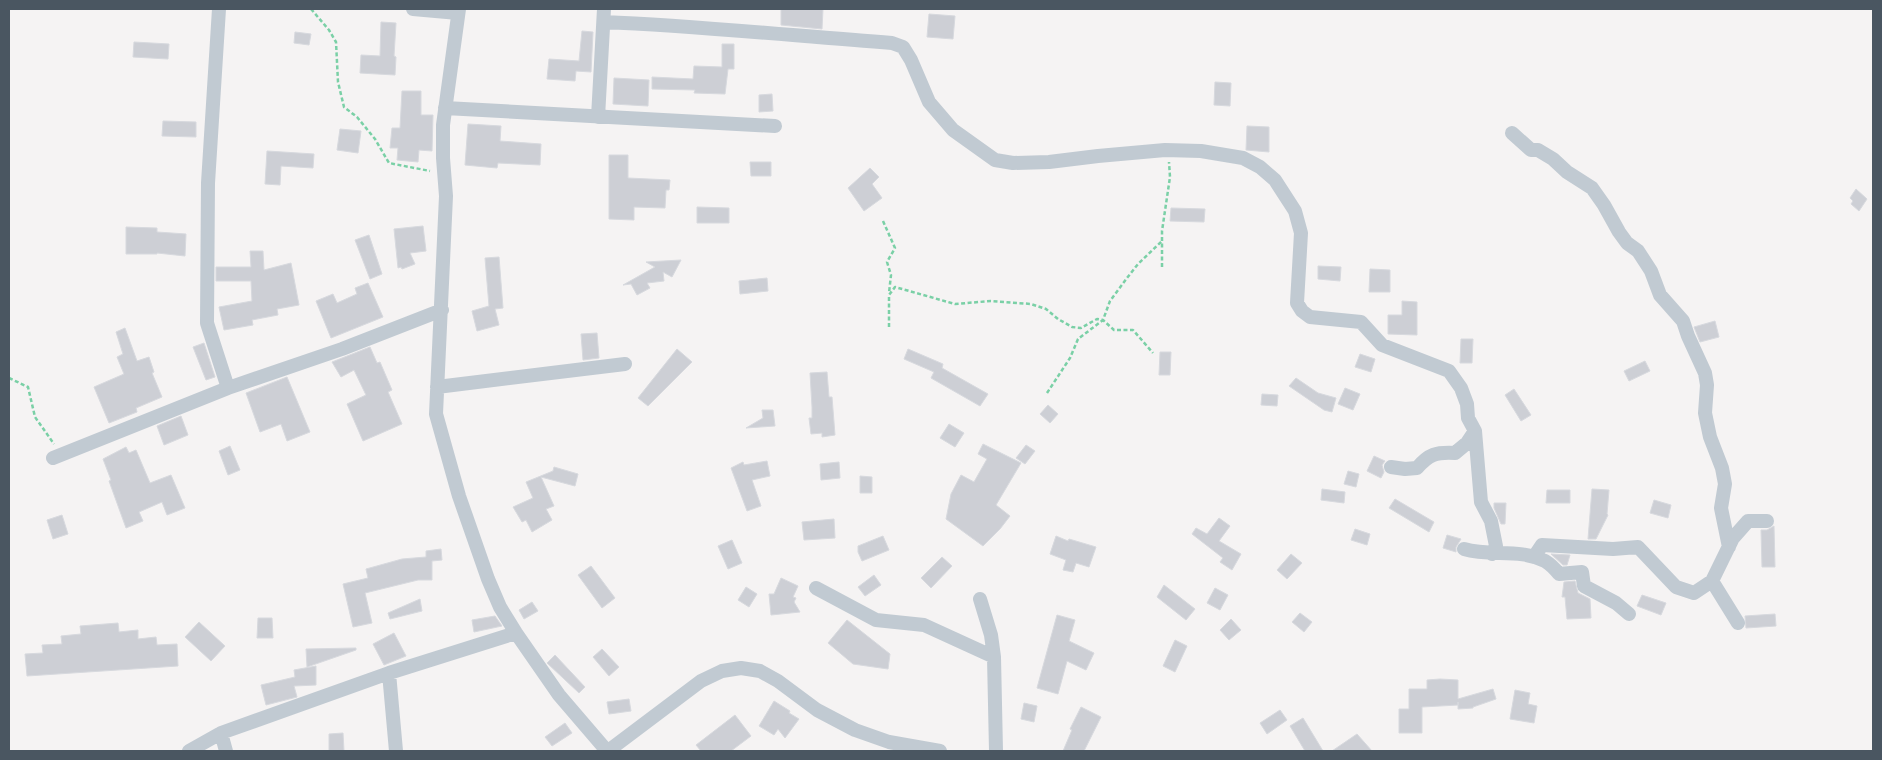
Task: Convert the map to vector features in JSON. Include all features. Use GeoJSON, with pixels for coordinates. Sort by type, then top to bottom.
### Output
{"type":"FeatureCollection","features":[{"type":"Feature","properties":{"kind":"street"},"geometry":{"type":"LineString","coordinates":[[219,9],[208,182],[208,323],[228,388]]}},
{"type":"Feature","properties":{"kind":"street"},"geometry":{"type":"LineString","coordinates":[[413,9],[458,11],[443,125],[446,196],[436,414],[459,496],[488,579],[500,607],[559,695],[607,751],[701,681],[722,672],[741,668],[760,672],[778,681],[817,710],[855,730],[889,742],[940,751]]}},
{"type":"Feature","properties":{"kind":"street"},"geometry":{"type":"LineString","coordinates":[[598,116],[604,15],[673,25],[774,35],[892,43],[903,47],[911,60],[929,102],[953,130],[995,160],[1013,163],[1049,162],[1169,150],[1202,151],[1243,158],[1260,167],[1275,180],[1295,211],[1301,233],[1297,303],[1302,311],[1310,317],[1360,322],[1382,345],[1449,372],[1461,388],[1467,404],[1468,418],[1475,431],[1482,502],[1491,520],[1496,546],[1492,554]]}},
{"type":"Feature","properties":{"kind":"street"},"geometry":{"type":"LineString","coordinates":[[446,108],[775,126]]}},
{"type":"Feature","properties":{"kind":"street"},"geometry":{"type":"LineString","coordinates":[[1512,133],[1531,150],[1538,150],[1553,159],[1567,172],[1592,188],[1619,232],[1627,243],[1638,251],[1651,271],[1660,295],[1683,321],[1705,373],[1707,385],[1705,413],[1710,437],[1718,453],[1724,476],[1725,484],[1721,508],[1729,547]]}},
{"type":"Feature","properties":{"kind":"street"},"geometry":{"type":"LineString","coordinates":[[57,456],[228,388],[342,350],[442,310]]}},
{"type":"Feature","properties":{"kind":"street"},"geometry":{"type":"LineString","coordinates":[[437,388],[625,364]]}},
{"type":"Feature","properties":{"kind":"street"},"geometry":{"type":"LineString","coordinates":[[1392,466],[1405,469],[1417,468],[1427,456],[1442,452],[1455,454],[1467,443],[1475,431]]}},
{"type":"Feature","properties":{"kind":"street"},"geometry":{"type":"LineString","coordinates":[[1534,557],[1542,545],[1613,548],[1638,547],[1676,587],[1694,593],[1712,581],[1733,538],[1748,521],[1767,521]]}},
{"type":"Feature","properties":{"kind":"street"},"geometry":{"type":"LineString","coordinates":[[1464,549],[1492,554],[1528,554],[1546,562],[1559,574],[1582,572],[1584,586],[1616,603],[1629,614]]}},
{"type":"Feature","properties":{"kind":"street"},"geometry":{"type":"LineString","coordinates":[[1712,581],[1738,623]]}},
{"type":"Feature","properties":{"kind":"street"},"geometry":{"type":"LineString","coordinates":[[816,588],[876,620],[924,626],[994,657]]}},
{"type":"Feature","properties":{"kind":"street"},"geometry":{"type":"LineString","coordinates":[[980,599],[991,635],[994,657],[996,751]]}},
{"type":"Feature","properties":{"kind":"street"},"geometry":{"type":"LineString","coordinates":[[189,751],[222,733],[389,673],[516,633]]}},
{"type":"Feature","properties":{"kind":"street"},"geometry":{"type":"LineString","coordinates":[[389,673],[396,751]]}},
{"type":"Feature","properties":{"kind":"street"},"geometry":{"type":"LineString","coordinates":[[222,733],[226,751]]}},
{"type":"Feature","properties":{"kind":"path"},"geometry":{"type":"LineString","coordinates":[[311,9],[329,30],[336,42],[338,82],[344,107],[357,117],[389,163],[424,171],[444,172]]}},
{"type":"Feature","properties":{"kind":"path"},"geometry":{"type":"LineString","coordinates":[[1162,267],[1162,241],[1170,177],[1169,150]]}},
{"type":"Feature","properties":{"kind":"path"},"geometry":{"type":"LineString","coordinates":[[883,222],[895,248],[887,262],[891,275],[889,327]]}},
{"type":"Feature","properties":{"kind":"path"},"geometry":{"type":"LineString","coordinates":[[1047,393],[1070,358],[1078,339],[1103,320],[1110,301],[1138,264],[1162,241]]}},
{"type":"Feature","properties":{"kind":"path"},"geometry":{"type":"LineString","coordinates":[[889,295],[895,287],[954,304],[991,301],[1031,304],[1046,309],[1058,320],[1072,327],[1081,328],[1097,318],[1103,320],[1114,330],[1133,330],[1153,353]]}},
{"type":"Feature","properties":{"kind":"path"},"geometry":{"type":"LineString","coordinates":[[9,378],[28,387],[35,418],[50,436],[57,456]]}},
{"type":"Feature","properties":{"kind":"building"},"geometry":{"type":"Polygon","coordinates":[[[781,9],[823,9],[822,29],[781,25],[781,9]]]}},
{"type":"Feature","properties":{"kind":"building"},"geometry":{"type":"Polygon","coordinates":[[[929,14],[955,16],[953,39],[927,37],[929,14]]]}},
{"type":"Feature","properties":{"kind":"building"},"geometry":{"type":"Polygon","coordinates":[[[381,22],[396,23],[395,75],[360,73],[361,55],[380,56],[381,22]]]}},
{"type":"Feature","properties":{"kind":"building"},"geometry":{"type":"Polygon","coordinates":[[[582,31],[593,32],[591,72],[576,71],[575,81],[547,79],[549,59],[579,61],[582,31]]]}},
{"type":"Feature","properties":{"kind":"building"},"geometry":{"type":"Polygon","coordinates":[[[295,32],[311,34],[309,45],[294,43],[295,32]]]}},
{"type":"Feature","properties":{"kind":"building"},"geometry":{"type":"Polygon","coordinates":[[[134,42],[169,44],[168,59],[133,57],[134,42]]]}},
{"type":"Feature","properties":{"kind":"building"},"geometry":{"type":"Polygon","coordinates":[[[722,44],[734,44],[734,69],[728,69],[725,94],[694,93],[695,90],[652,89],[652,77],[693,79],[694,66],[722,67],[722,44]]]}},
{"type":"Feature","properties":{"kind":"building"},"geometry":{"type":"Polygon","coordinates":[[[614,78],[649,80],[648,106],[613,104],[614,78]]]}},
{"type":"Feature","properties":{"kind":"building"},"geometry":{"type":"Polygon","coordinates":[[[1215,82],[1231,83],[1230,106],[1214,105],[1215,82]]]}},
{"type":"Feature","properties":{"kind":"building"},"geometry":{"type":"Polygon","coordinates":[[[402,91],[421,91],[421,115],[433,115],[432,151],[419,150],[418,162],[397,160],[398,148],[390,148],[392,128],[400,128],[402,91]]]}},
{"type":"Feature","properties":{"kind":"building"},"geometry":{"type":"Polygon","coordinates":[[[772,94],[773,111],[759,112],[759,95],[772,94]]]}},
{"type":"Feature","properties":{"kind":"building"},"geometry":{"type":"Polygon","coordinates":[[[163,121],[196,122],[196,137],[162,136],[163,121]]]}},
{"type":"Feature","properties":{"kind":"building"},"geometry":{"type":"Polygon","coordinates":[[[468,124],[501,126],[500,141],[541,144],[540,165],[498,163],[497,168],[465,165],[468,124]]]}},
{"type":"Feature","properties":{"kind":"building"},"geometry":{"type":"Polygon","coordinates":[[[1247,126],[1269,127],[1269,152],[1246,150],[1247,126]]]}},
{"type":"Feature","properties":{"kind":"building"},"geometry":{"type":"Polygon","coordinates":[[[340,129],[361,131],[358,153],[337,150],[340,129]]]}},
{"type":"Feature","properties":{"kind":"building"},"geometry":{"type":"Polygon","coordinates":[[[267,151],[314,154],[313,168],[281,166],[280,185],[265,184],[267,151]]]}},
{"type":"Feature","properties":{"kind":"building"},"geometry":{"type":"Polygon","coordinates":[[[609,155],[628,155],[628,178],[670,180],[669,190],[666,190],[665,208],[634,207],[634,220],[609,219],[609,155]]]}},
{"type":"Feature","properties":{"kind":"building"},"geometry":{"type":"Polygon","coordinates":[[[750,162],[771,162],[771,176],[751,176],[750,162]]]}},
{"type":"Feature","properties":{"kind":"building"},"geometry":{"type":"Polygon","coordinates":[[[870,168],[879,177],[872,184],[882,198],[864,211],[848,188],[870,168]]]}},
{"type":"Feature","properties":{"kind":"building"},"geometry":{"type":"Polygon","coordinates":[[[1856,189],[1867,199],[1859,211],[1851,204],[1853,201],[1850,198],[1856,189]]]}},
{"type":"Feature","properties":{"kind":"building"},"geometry":{"type":"Polygon","coordinates":[[[697,207],[729,208],[729,223],[697,223],[697,207]]]}},
{"type":"Feature","properties":{"kind":"building"},"geometry":{"type":"Polygon","coordinates":[[[1171,208],[1205,209],[1204,222],[1170,221],[1171,208]]]}},
{"type":"Feature","properties":{"kind":"building"},"geometry":{"type":"Polygon","coordinates":[[[423,226],[426,251],[410,253],[415,264],[402,269],[401,267],[398,268],[394,229],[423,226]]]}},
{"type":"Feature","properties":{"kind":"building"},"geometry":{"type":"Polygon","coordinates":[[[126,227],[157,228],[157,232],[186,234],[185,256],[157,253],[126,254],[126,227]]]}},
{"type":"Feature","properties":{"kind":"building"},"geometry":{"type":"Polygon","coordinates":[[[369,235],[382,274],[370,279],[355,240],[369,235]]]}},
{"type":"Feature","properties":{"kind":"building"},"geometry":{"type":"Polygon","coordinates":[[[250,251],[263,251],[264,270],[291,263],[299,305],[277,309],[278,315],[252,320],[253,325],[224,330],[219,307],[252,301],[251,281],[216,281],[216,267],[251,267],[250,251]]]}},
{"type":"Feature","properties":{"kind":"building"},"geometry":{"type":"Polygon","coordinates":[[[499,257],[503,308],[495,309],[499,325],[477,331],[472,311],[489,306],[485,258],[499,257]]]}},
{"type":"Feature","properties":{"kind":"building"},"geometry":{"type":"Polygon","coordinates":[[[681,260],[672,277],[663,272],[664,281],[647,283],[650,288],[637,295],[631,284],[623,285],[655,267],[646,262],[681,260]]]}},
{"type":"Feature","properties":{"kind":"building"},"geometry":{"type":"Polygon","coordinates":[[[1318,266],[1341,267],[1340,281],[1318,279],[1318,266]]]}},
{"type":"Feature","properties":{"kind":"building"},"geometry":{"type":"Polygon","coordinates":[[[1370,269],[1390,270],[1390,292],[1369,292],[1370,269]]]}},
{"type":"Feature","properties":{"kind":"building"},"geometry":{"type":"Polygon","coordinates":[[[767,278],[768,291],[740,294],[739,281],[767,278]]]}},
{"type":"Feature","properties":{"kind":"building"},"geometry":{"type":"Polygon","coordinates":[[[368,283],[383,317],[331,338],[316,301],[333,294],[337,303],[357,294],[355,288],[368,283]]]}},
{"type":"Feature","properties":{"kind":"building"},"geometry":{"type":"Polygon","coordinates":[[[1402,301],[1417,302],[1417,335],[1388,334],[1388,315],[1402,315],[1402,301]]]}},
{"type":"Feature","properties":{"kind":"building"},"geometry":{"type":"Polygon","coordinates":[[[1715,321],[1719,337],[1700,342],[1694,327],[1715,321]]]}},
{"type":"Feature","properties":{"kind":"building"},"geometry":{"type":"Polygon","coordinates":[[[125,328],[137,361],[149,357],[154,372],[152,373],[162,397],[136,408],[137,412],[109,423],[94,387],[124,374],[117,357],[123,354],[116,332],[125,328]]]}},
{"type":"Feature","properties":{"kind":"building"},"geometry":{"type":"Polygon","coordinates":[[[597,333],[599,358],[583,360],[581,334],[597,333]]]}},
{"type":"Feature","properties":{"kind":"building"},"geometry":{"type":"Polygon","coordinates":[[[1461,339],[1473,339],[1472,363],[1460,363],[1461,339]]]}},
{"type":"Feature","properties":{"kind":"building"},"geometry":{"type":"Polygon","coordinates":[[[204,343],[215,377],[206,380],[193,347],[204,343]]]}},
{"type":"Feature","properties":{"kind":"building"},"geometry":{"type":"Polygon","coordinates":[[[370,347],[377,363],[380,362],[392,390],[388,392],[402,424],[363,441],[347,404],[366,395],[354,370],[341,377],[332,362],[370,347]]]}},
{"type":"Feature","properties":{"kind":"building"},"geometry":{"type":"Polygon","coordinates":[[[677,349],[692,362],[648,406],[638,398],[677,349]]]}},
{"type":"Feature","properties":{"kind":"building"},"geometry":{"type":"Polygon","coordinates":[[[908,349],[943,364],[942,368],[988,394],[980,406],[931,378],[934,372],[904,359],[908,349]]]}},
{"type":"Feature","properties":{"kind":"building"},"geometry":{"type":"Polygon","coordinates":[[[1160,352],[1171,352],[1170,375],[1159,375],[1160,352]]]}},
{"type":"Feature","properties":{"kind":"building"},"geometry":{"type":"Polygon","coordinates":[[[1360,354],[1375,359],[1371,372],[1355,367],[1360,354]]]}},
{"type":"Feature","properties":{"kind":"building"},"geometry":{"type":"Polygon","coordinates":[[[1645,361],[1650,371],[1629,381],[1624,371],[1645,361]]]}},
{"type":"Feature","properties":{"kind":"building"},"geometry":{"type":"Polygon","coordinates":[[[827,372],[829,397],[832,397],[835,435],[822,437],[822,433],[811,434],[809,418],[812,418],[810,373],[827,372]]]}},
{"type":"Feature","properties":{"kind":"building"},"geometry":{"type":"Polygon","coordinates":[[[287,377],[310,432],[287,441],[281,424],[260,432],[246,393],[287,377]]]}},
{"type":"Feature","properties":{"kind":"building"},"geometry":{"type":"Polygon","coordinates":[[[1296,378],[1318,393],[1336,398],[1332,412],[1324,410],[1289,386],[1296,378]]]}},
{"type":"Feature","properties":{"kind":"building"},"geometry":{"type":"Polygon","coordinates":[[[1345,388],[1360,394],[1353,410],[1338,404],[1345,388]]]}},
{"type":"Feature","properties":{"kind":"building"},"geometry":{"type":"Polygon","coordinates":[[[1514,389],[1531,415],[1521,421],[1505,395],[1514,389]]]}},
{"type":"Feature","properties":{"kind":"building"},"geometry":{"type":"Polygon","coordinates":[[[1262,394],[1278,395],[1277,406],[1261,405],[1262,394]]]}},
{"type":"Feature","properties":{"kind":"building"},"geometry":{"type":"Polygon","coordinates":[[[1048,405],[1058,414],[1050,423],[1040,414],[1048,405]]]}},
{"type":"Feature","properties":{"kind":"building"},"geometry":{"type":"Polygon","coordinates":[[[762,410],[773,410],[775,426],[746,428],[763,418],[762,410]]]}},
{"type":"Feature","properties":{"kind":"building"},"geometry":{"type":"Polygon","coordinates":[[[181,416],[188,435],[164,445],[157,426],[181,416]]]}},
{"type":"Feature","properties":{"kind":"building"},"geometry":{"type":"Polygon","coordinates":[[[949,424],[964,433],[955,447],[940,438],[949,424]]]}},
{"type":"Feature","properties":{"kind":"building"},"geometry":{"type":"Polygon","coordinates":[[[983,444],[1021,463],[996,505],[1010,516],[983,546],[946,519],[951,494],[961,475],[974,482],[987,459],[978,454],[983,444]]]}},
{"type":"Feature","properties":{"kind":"building"},"geometry":{"type":"Polygon","coordinates":[[[1026,445],[1035,451],[1025,464],[1016,458],[1026,445]]]}},
{"type":"Feature","properties":{"kind":"building"},"geometry":{"type":"Polygon","coordinates":[[[230,446],[240,470],[228,475],[219,451],[230,446]]]}},
{"type":"Feature","properties":{"kind":"building"},"geometry":{"type":"Polygon","coordinates":[[[126,447],[129,453],[136,450],[150,483],[171,475],[185,508],[167,515],[162,502],[139,512],[143,521],[126,528],[103,459],[126,447]]]}},
{"type":"Feature","properties":{"kind":"building"},"geometry":{"type":"Polygon","coordinates":[[[1374,456],[1385,461],[1382,465],[1384,472],[1381,478],[1367,471],[1374,456]]]}},
{"type":"Feature","properties":{"kind":"building"},"geometry":{"type":"Polygon","coordinates":[[[767,461],[770,476],[752,480],[761,506],[747,511],[731,468],[743,462],[744,465],[767,461]]]}},
{"type":"Feature","properties":{"kind":"building"},"geometry":{"type":"Polygon","coordinates":[[[839,462],[840,478],[821,480],[820,464],[839,462]]]}},
{"type":"Feature","properties":{"kind":"building"},"geometry":{"type":"Polygon","coordinates":[[[554,467],[578,474],[575,486],[541,477],[554,506],[546,509],[552,520],[532,532],[526,520],[522,522],[513,507],[533,498],[526,482],[553,471],[554,467]]]}},
{"type":"Feature","properties":{"kind":"building"},"geometry":{"type":"Polygon","coordinates":[[[1348,471],[1359,474],[1356,487],[1344,484],[1348,471]]]}},
{"type":"Feature","properties":{"kind":"building"},"geometry":{"type":"Polygon","coordinates":[[[860,476],[872,477],[872,493],[860,493],[860,476]]]}},
{"type":"Feature","properties":{"kind":"building"},"geometry":{"type":"Polygon","coordinates":[[[1322,489],[1345,492],[1344,503],[1321,500],[1322,489]]]}},
{"type":"Feature","properties":{"kind":"building"},"geometry":{"type":"Polygon","coordinates":[[[1592,489],[1609,490],[1608,515],[1596,539],[1588,539],[1592,489]]]}},
{"type":"Feature","properties":{"kind":"building"},"geometry":{"type":"Polygon","coordinates":[[[1547,490],[1570,490],[1570,503],[1546,503],[1547,490]]]}},
{"type":"Feature","properties":{"kind":"building"},"geometry":{"type":"Polygon","coordinates":[[[1395,499],[1434,522],[1429,532],[1389,508],[1395,499]]]}},
{"type":"Feature","properties":{"kind":"building"},"geometry":{"type":"Polygon","coordinates":[[[1654,500],[1671,505],[1668,518],[1650,513],[1654,500]]]}},
{"type":"Feature","properties":{"kind":"building"},"geometry":{"type":"Polygon","coordinates":[[[1494,503],[1506,503],[1505,524],[1501,524],[1494,508],[1494,503]]]}},
{"type":"Feature","properties":{"kind":"building"},"geometry":{"type":"Polygon","coordinates":[[[62,515],[68,534],[53,539],[47,520],[62,515]]]}},
{"type":"Feature","properties":{"kind":"building"},"geometry":{"type":"Polygon","coordinates":[[[1219,518],[1230,526],[1219,541],[1241,554],[1232,570],[1220,562],[1223,558],[1192,534],[1196,528],[1207,534],[1219,518]]]}},
{"type":"Feature","properties":{"kind":"building"},"geometry":{"type":"Polygon","coordinates":[[[834,519],[835,538],[804,540],[802,522],[834,519]]]}},
{"type":"Feature","properties":{"kind":"building"},"geometry":{"type":"Polygon","coordinates":[[[1774,526],[1775,567],[1762,567],[1761,530],[1767,530],[1774,526]]]}},
{"type":"Feature","properties":{"kind":"building"},"geometry":{"type":"Polygon","coordinates":[[[1355,529],[1370,534],[1367,545],[1351,540],[1355,529]]]}},
{"type":"Feature","properties":{"kind":"building"},"geometry":{"type":"Polygon","coordinates":[[[1447,535],[1461,539],[1456,547],[1456,552],[1443,548],[1447,535]]]}},
{"type":"Feature","properties":{"kind":"building"},"geometry":{"type":"Polygon","coordinates":[[[883,536],[889,550],[862,561],[858,552],[858,546],[883,536]]]}},
{"type":"Feature","properties":{"kind":"building"},"geometry":{"type":"Polygon","coordinates":[[[1056,536],[1068,541],[1069,539],[1096,547],[1089,567],[1076,563],[1073,572],[1063,570],[1066,560],[1050,554],[1056,536]]]}},
{"type":"Feature","properties":{"kind":"building"},"geometry":{"type":"Polygon","coordinates":[[[732,540],[742,563],[728,569],[718,546],[732,540]]]}},
{"type":"Feature","properties":{"kind":"building"},"geometry":{"type":"Polygon","coordinates":[[[441,549],[442,560],[432,561],[432,580],[418,580],[365,593],[372,623],[353,627],[343,584],[368,578],[366,569],[402,559],[426,557],[426,551],[441,549]]]}},
{"type":"Feature","properties":{"kind":"building"},"geometry":{"type":"Polygon","coordinates":[[[1291,554],[1302,563],[1287,579],[1277,570],[1291,554]]]}},
{"type":"Feature","properties":{"kind":"building"},"geometry":{"type":"Polygon","coordinates":[[[1551,554],[1570,555],[1567,565],[1563,565],[1551,554]]]}},
{"type":"Feature","properties":{"kind":"building"},"geometry":{"type":"Polygon","coordinates":[[[942,557],[952,566],[931,588],[921,578],[942,557]]]}},
{"type":"Feature","properties":{"kind":"building"},"geometry":{"type":"Polygon","coordinates":[[[591,566],[615,598],[602,608],[578,575],[591,566]]]}},
{"type":"Feature","properties":{"kind":"building"},"geometry":{"type":"Polygon","coordinates":[[[874,575],[881,585],[865,596],[858,587],[874,575]]]}},
{"type":"Feature","properties":{"kind":"building"},"geometry":{"type":"Polygon","coordinates":[[[781,578],[798,586],[793,597],[796,598],[794,602],[800,612],[771,615],[769,594],[774,594],[781,578]]]}},
{"type":"Feature","properties":{"kind":"building"},"geometry":{"type":"Polygon","coordinates":[[[1575,581],[1578,593],[1590,599],[1591,618],[1567,619],[1565,597],[1562,597],[1564,582],[1575,581]]]}},
{"type":"Feature","properties":{"kind":"building"},"geometry":{"type":"Polygon","coordinates":[[[1164,585],[1195,609],[1186,620],[1157,597],[1164,585]]]}},
{"type":"Feature","properties":{"kind":"building"},"geometry":{"type":"Polygon","coordinates":[[[746,587],[757,594],[749,607],[738,600],[746,587]]]}},
{"type":"Feature","properties":{"kind":"building"},"geometry":{"type":"Polygon","coordinates":[[[1215,588],[1228,595],[1220,610],[1207,603],[1215,588]]]}},
{"type":"Feature","properties":{"kind":"building"},"geometry":{"type":"Polygon","coordinates":[[[1642,595],[1666,603],[1661,615],[1637,606],[1642,595]]]}},
{"type":"Feature","properties":{"kind":"building"},"geometry":{"type":"Polygon","coordinates":[[[420,599],[422,611],[390,619],[388,613],[420,599]]]}},
{"type":"Feature","properties":{"kind":"building"},"geometry":{"type":"Polygon","coordinates":[[[532,602],[538,611],[524,619],[519,610],[532,602]]]}},
{"type":"Feature","properties":{"kind":"building"},"geometry":{"type":"Polygon","coordinates":[[[1300,613],[1312,622],[1304,632],[1292,622],[1300,613]]]}},
{"type":"Feature","properties":{"kind":"building"},"geometry":{"type":"Polygon","coordinates":[[[1775,614],[1776,626],[1746,628],[1745,616],[1775,614]]]}},
{"type":"Feature","properties":{"kind":"building"},"geometry":{"type":"Polygon","coordinates":[[[1057,615],[1075,620],[1069,641],[1094,653],[1086,670],[1067,661],[1058,694],[1037,688],[1057,615]]]}},
{"type":"Feature","properties":{"kind":"building"},"geometry":{"type":"Polygon","coordinates":[[[495,616],[502,626],[474,632],[472,620],[495,616]]]}},
{"type":"Feature","properties":{"kind":"building"},"geometry":{"type":"Polygon","coordinates":[[[258,618],[272,618],[273,638],[257,638],[258,618]]]}},
{"type":"Feature","properties":{"kind":"building"},"geometry":{"type":"Polygon","coordinates":[[[1231,619],[1241,630],[1229,640],[1220,630],[1231,619]]]}},
{"type":"Feature","properties":{"kind":"building"},"geometry":{"type":"Polygon","coordinates":[[[847,620],[890,654],[888,669],[853,664],[828,643],[847,620]]]}},
{"type":"Feature","properties":{"kind":"building"},"geometry":{"type":"Polygon","coordinates":[[[199,622],[225,646],[211,661],[185,637],[199,622]]]}},
{"type":"Feature","properties":{"kind":"building"},"geometry":{"type":"Polygon","coordinates":[[[118,623],[119,632],[138,630],[138,639],[156,637],[157,645],[177,644],[178,666],[27,676],[25,654],[43,653],[42,645],[62,644],[61,636],[81,634],[80,626],[118,623]]]}},
{"type":"Feature","properties":{"kind":"building"},"geometry":{"type":"Polygon","coordinates":[[[394,633],[406,656],[384,665],[373,644],[394,633]]]}},
{"type":"Feature","properties":{"kind":"building"},"geometry":{"type":"Polygon","coordinates":[[[1175,640],[1187,646],[1175,672],[1163,666],[1175,640]]]}},
{"type":"Feature","properties":{"kind":"building"},"geometry":{"type":"Polygon","coordinates":[[[356,648],[356,650],[307,667],[306,649],[356,648]]]}},
{"type":"Feature","properties":{"kind":"building"},"geometry":{"type":"Polygon","coordinates":[[[602,649],[619,667],[609,676],[593,657],[602,649]]]}},
{"type":"Feature","properties":{"kind":"building"},"geometry":{"type":"Polygon","coordinates":[[[555,655],[585,687],[579,693],[547,663],[555,655]]]}},
{"type":"Feature","properties":{"kind":"building"},"geometry":{"type":"Polygon","coordinates":[[[316,666],[316,685],[294,686],[297,697],[266,705],[261,685],[295,677],[294,670],[316,666]]]}},
{"type":"Feature","properties":{"kind":"building"},"geometry":{"type":"Polygon","coordinates":[[[1427,680],[1458,680],[1458,699],[1493,689],[1496,699],[1473,708],[1458,709],[1458,705],[1422,707],[1422,733],[1399,733],[1399,709],[1409,709],[1409,689],[1427,689],[1427,680]]]}},
{"type":"Feature","properties":{"kind":"building"},"geometry":{"type":"Polygon","coordinates":[[[1515,690],[1530,693],[1528,704],[1537,706],[1534,723],[1510,719],[1515,690]]]}},
{"type":"Feature","properties":{"kind":"building"},"geometry":{"type":"Polygon","coordinates":[[[629,699],[631,711],[609,714],[607,702],[629,699]]]}},
{"type":"Feature","properties":{"kind":"building"},"geometry":{"type":"Polygon","coordinates":[[[774,701],[799,719],[785,738],[778,729],[774,735],[759,726],[774,701]]]}},
{"type":"Feature","properties":{"kind":"building"},"geometry":{"type":"Polygon","coordinates":[[[1024,703],[1037,706],[1034,722],[1021,719],[1024,703]]]}},
{"type":"Feature","properties":{"kind":"building"},"geometry":{"type":"Polygon","coordinates":[[[1081,707],[1101,717],[1084,751],[1063,751],[1072,730],[1070,729],[1081,707]]]}},
{"type":"Feature","properties":{"kind":"building"},"geometry":{"type":"Polygon","coordinates":[[[1280,710],[1287,720],[1267,734],[1260,723],[1280,710]]]}},
{"type":"Feature","properties":{"kind":"building"},"geometry":{"type":"Polygon","coordinates":[[[735,715],[751,736],[731,751],[701,751],[696,745],[735,715]]]}},
{"type":"Feature","properties":{"kind":"building"},"geometry":{"type":"Polygon","coordinates":[[[1303,718],[1323,751],[1305,751],[1290,726],[1303,718]]]}},
{"type":"Feature","properties":{"kind":"building"},"geometry":{"type":"Polygon","coordinates":[[[565,723],[572,733],[552,746],[545,737],[565,723]]]}},
{"type":"Feature","properties":{"kind":"building"},"geometry":{"type":"Polygon","coordinates":[[[343,733],[344,751],[329,751],[329,734],[343,733]]]}},
{"type":"Feature","properties":{"kind":"building"},"geometry":{"type":"Polygon","coordinates":[[[1357,734],[1372,751],[1332,751],[1357,734]]]}}]}
